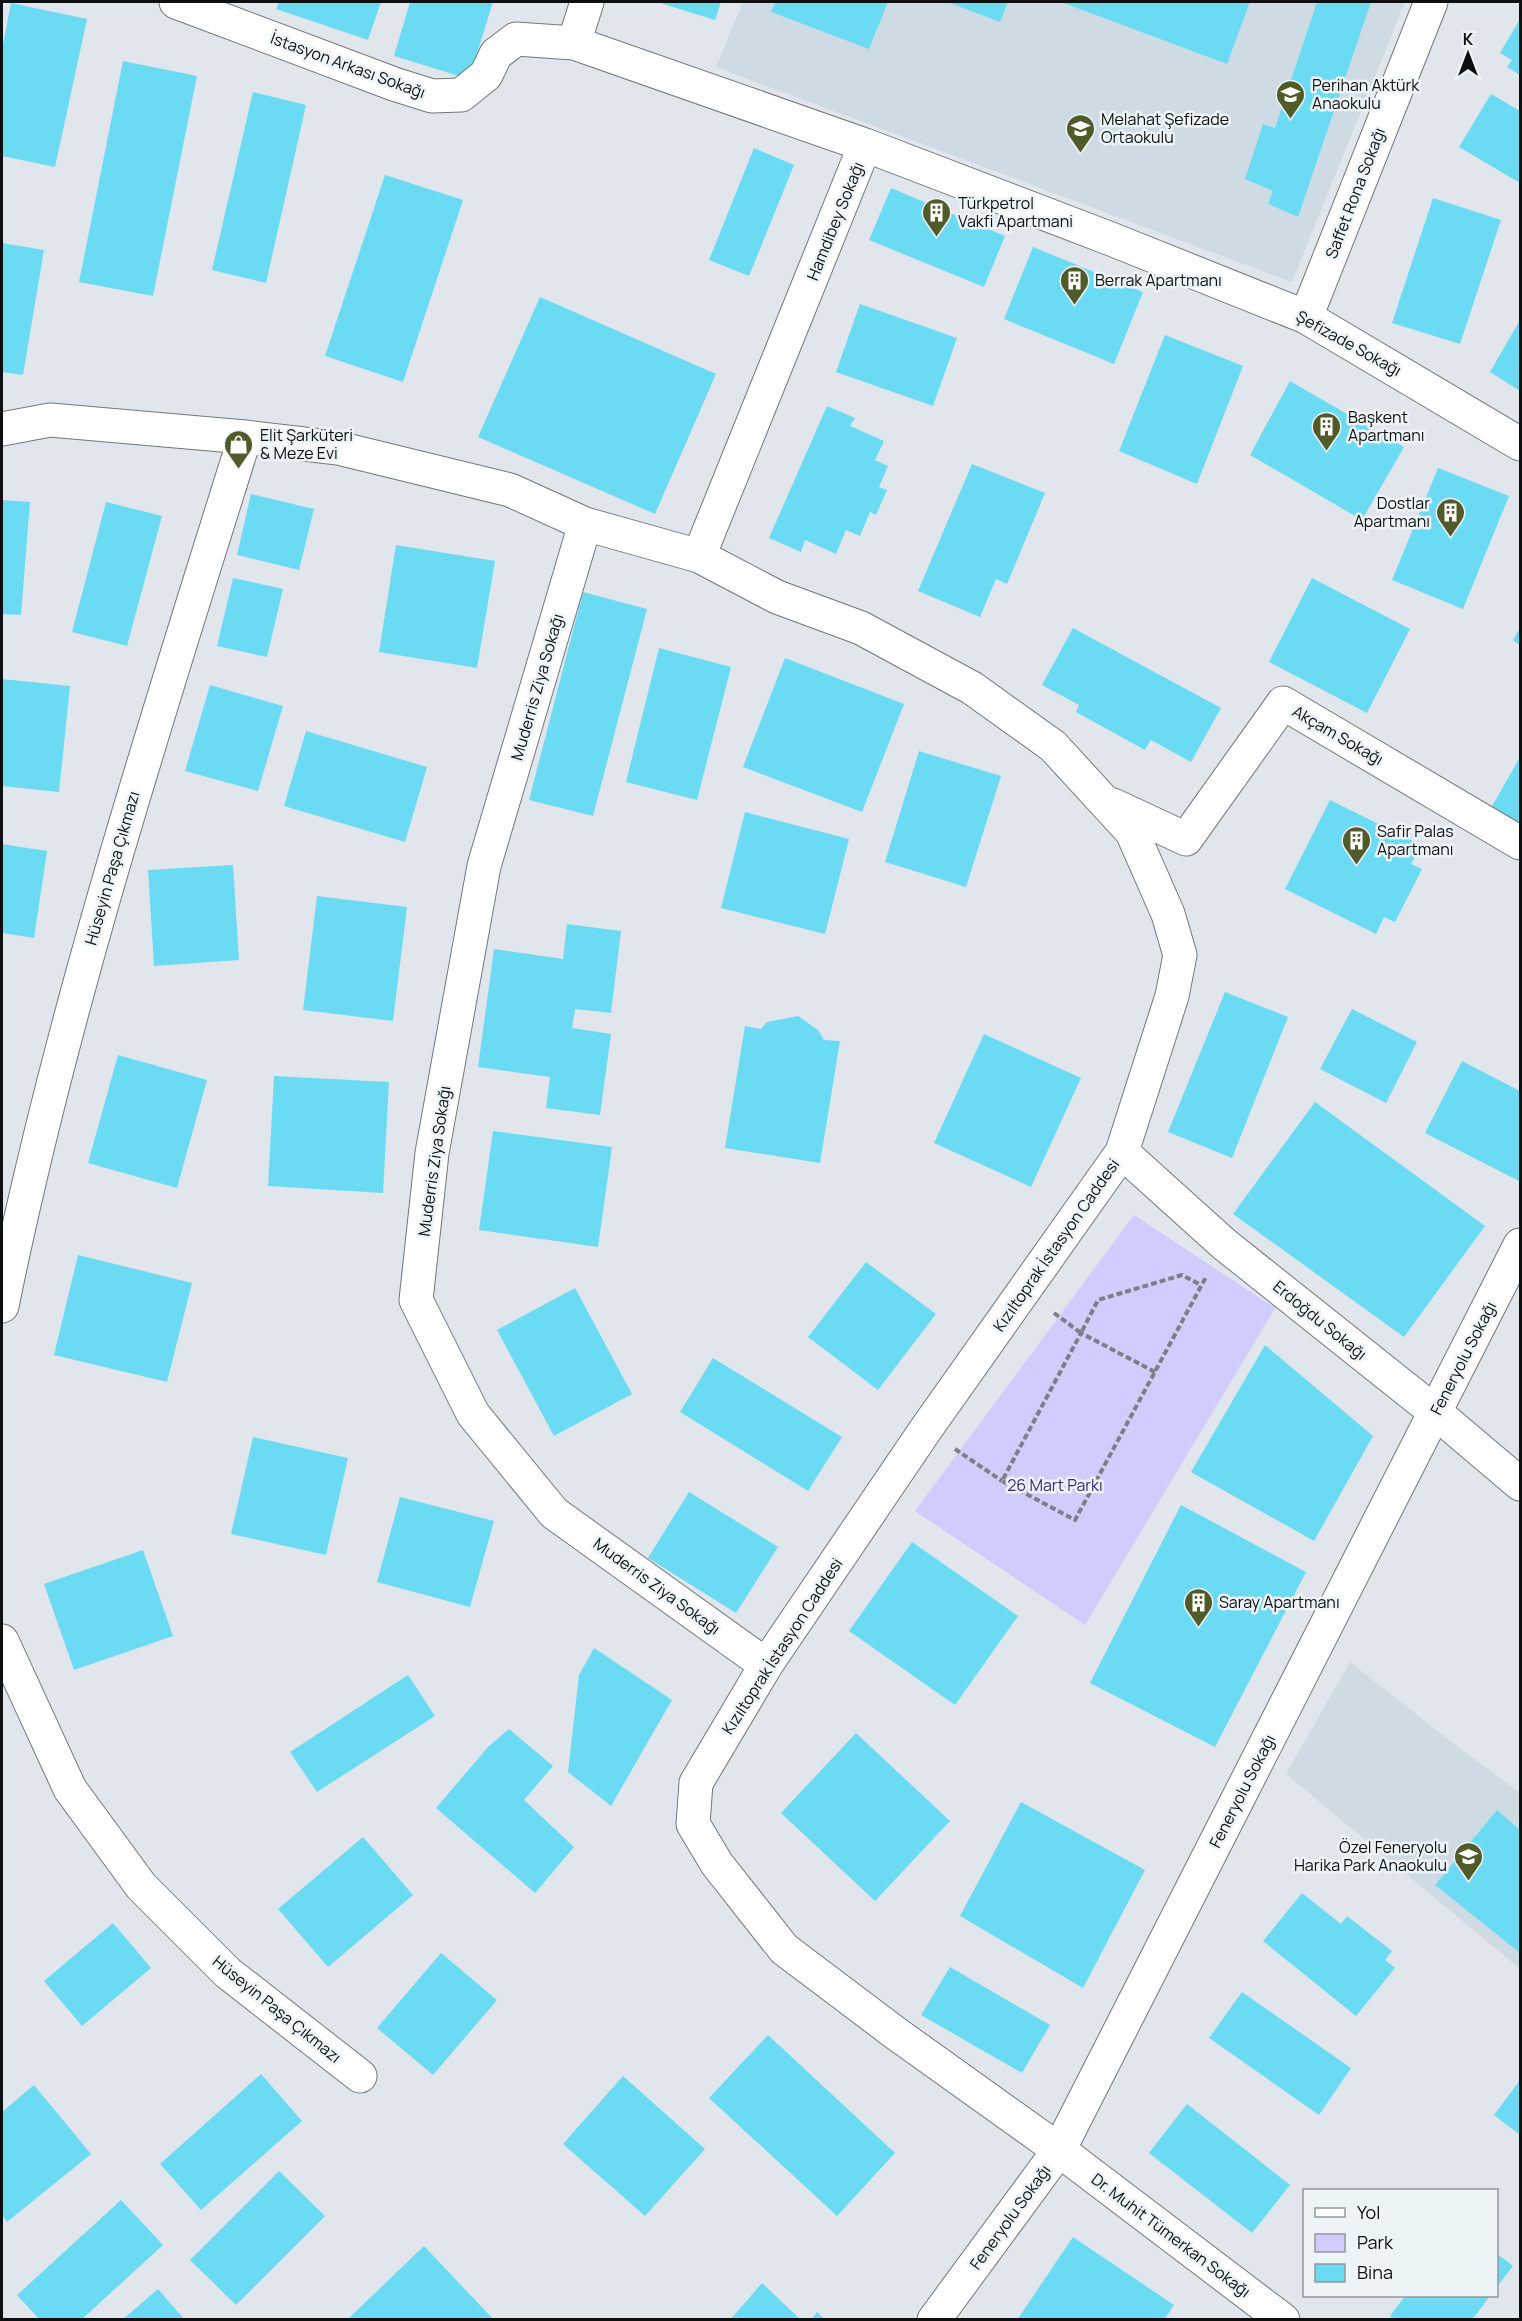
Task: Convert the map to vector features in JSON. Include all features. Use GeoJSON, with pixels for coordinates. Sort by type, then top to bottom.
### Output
{"type":"FeatureCollection","features":[{"type":"Feature","properties":{"kind":"street","name":"İstasyon Arkası Sokağı"},"geometry":{"type":"LineString","coordinates":[[176,2],[394,84],[432,96],[461,94],[486,75],[496,54],[516,39],[574,43]]}},
{"type":"Feature","properties":{"kind":"street"},"geometry":{"type":"LineString","coordinates":[[574,43],[587,2]]}},
{"type":"Feature","properties":{"kind":"street","name":"Saffet Rona Sokağı"},"geometry":{"type":"LineString","coordinates":[[1306,317],[1431,2]]}},
{"type":"Feature","properties":{"kind":"street","name":"Hamdibey Sokağı"},"geometry":{"type":"LineString","coordinates":[[574,43],[865,145],[699,556]]}},
{"type":"Feature","properties":{"kind":"street","name":"Şefizade Sokağı"},"geometry":{"type":"LineString","coordinates":[[865,145],[1111,239],[1306,317],[1521,444]]}},
{"type":"Feature","properties":{"kind":"street","name":"Kızıltoprak İstasyon Caddesi"},"geometry":{"type":"LineString","coordinates":[[2,429],[50,420],[244,437],[338,448],[510,490],[585,524],[699,556],[777,597],[861,627],[972,688],[1053,746],[1132,832],[1168,914],[1180,955],[1172,996],[1122,1152],[926,1429],[766,1665],[696,1783],[693,1824],[717,1864],[784,1949],[894,2032],[1059,2150]]}},
{"type":"Feature","properties":{"kind":"street","name":"Hüseyin Paşa Çıkmazı"},"geometry":{"type":"LineString","coordinates":[[2,1306],[12,1255],[84,963],[121,832],[244,437]]}},
{"type":"Feature","properties":{"kind":"street","name":"Muderris Ziya Sokağı"},"geometry":{"type":"LineString","coordinates":[[585,524],[484,866],[432,1153],[416,1300],[473,1414],[554,1513],[766,1665]]}},
{"type":"Feature","properties":{"kind":"street","name":"Akçam Sokağı"},"geometry":{"type":"LineString","coordinates":[[1106,802],[1186,839],[1283,703],[1521,843]]}},
{"type":"Feature","properties":{"kind":"street","name":"Erdoğdu Sokağı"},"geometry":{"type":"LineString","coordinates":[[1122,1152],[1224,1244],[1435,1412],[1521,1484]]}},
{"type":"Feature","properties":{"kind":"street","name":"Feneryolu Sokağı"},"geometry":{"type":"LineString","coordinates":[[934,2319],[1059,2150],[1521,1245]]}},
{"type":"Feature","properties":{"kind":"street","name":"Hüseyin Paşa Çıkmazı"},"geometry":{"type":"LineString","coordinates":[[2,1641],[70,1789],[141,1887],[228,1973],[360,2076]]}},
{"type":"Feature","properties":{"kind":"street","name":"Dr. Muhit Tümerkan Sokağı"},"geometry":{"type":"LineString","coordinates":[[1059,2150],[1283,2319]]}},
{"type":"Feature","properties":{"kind":"path"},"geometry":{"type":"LineString","coordinates":[[926,1429],[1002,1481],[1075,1520],[1224,1244]]}},
{"type":"Feature","properties":{"kind":"path"},"geometry":{"type":"LineString","coordinates":[[1002,1481],[1098,1300],[1182,1275],[1201,1285]]}},
{"type":"Feature","properties":{"kind":"path"},"geometry":{"type":"LineString","coordinates":[[1024,1291],[1081,1333],[1155,1372]]}},
{"type":"Feature","properties":{"kind":"shaded area","name":"Melahat Şefizade Ortaokulu"},"geometry":{"type":"Polygon","coordinates":[[[743,2],[1405,2],[1292,282],[716,67],[743,2]]]}},
{"type":"Feature","properties":{"kind":"shaded area","name":"Özel Feneryolu Harika Park Anaokulu"},"geometry":{"type":"Polygon","coordinates":[[[1350,1662],[1520,1793],[1520,1969],[1286,1774],[1350,1662]]]}},
{"type":"Feature","properties":{"kind":"green space","name":"26 Mart Parkı"},"geometry":{"type":"Polygon","coordinates":[[[1134,1215],[1275,1308],[1085,1625],[915,1511],[1134,1215]]]}},
{"type":"Feature","properties":{"kind":"building"},"geometry":{"type":"Polygon","coordinates":[[[279,2],[381,2],[368,40],[276,9],[279,2]]]}},
{"type":"Feature","properties":{"kind":"building"},"geometry":{"type":"Polygon","coordinates":[[[410,2],[493,2],[469,79],[394,56],[410,2]]]}},
{"type":"Feature","properties":{"kind":"building"},"geometry":{"type":"Polygon","coordinates":[[[657,2],[721,2],[715,20],[657,2]]]}},
{"type":"Feature","properties":{"kind":"building"},"geometry":{"type":"Polygon","coordinates":[[[775,2],[888,2],[869,49],[771,12],[775,2]]]}},
{"type":"Feature","properties":{"kind":"building"},"geometry":{"type":"Polygon","coordinates":[[[947,2],[1008,2],[1000,22],[947,2]]]}},
{"type":"Feature","properties":{"kind":"building"},"geometry":{"type":"Polygon","coordinates":[[[1061,2],[1250,2],[1227,64],[1061,2]]]}},
{"type":"Feature","properties":{"kind":"building"},"geometry":{"type":"Polygon","coordinates":[[[1317,2],[1371,2],[1298,217],[1268,204],[1273,191],[1245,179],[1263,124],[1275,128],[1317,2]]]}},
{"type":"Feature","properties":{"kind":"building"},"geometry":{"type":"Polygon","coordinates":[[[11,3],[87,19],[55,167],[2,156],[2,50],[11,3]]]}},
{"type":"Feature","properties":{"kind":"building"},"geometry":{"type":"Polygon","coordinates":[[[1520,19],[1520,75],[1507,67],[1512,60],[1500,53],[1520,19]]]}},
{"type":"Feature","properties":{"kind":"building"},"geometry":{"type":"Polygon","coordinates":[[[123,61],[197,76],[153,296],[79,282],[123,61]]]}},
{"type":"Feature","properties":{"kind":"building"},"geometry":{"type":"Polygon","coordinates":[[[253,92],[306,105],[266,283],[212,270],[253,92]]]}},
{"type":"Feature","properties":{"kind":"building"},"geometry":{"type":"Polygon","coordinates":[[[1491,94],[1520,111],[1520,183],[1459,147],[1491,94]]]}},
{"type":"Feature","properties":{"kind":"building"},"geometry":{"type":"Polygon","coordinates":[[[754,148],[794,165],[749,276],[709,260],[754,148]]]}},
{"type":"Feature","properties":{"kind":"building"},"geometry":{"type":"Polygon","coordinates":[[[385,175],[463,200],[403,382],[325,356],[385,175]]]}},
{"type":"Feature","properties":{"kind":"building","name":"Türkpetrol Vakfi Apartmani"},"geometry":{"type":"Polygon","coordinates":[[[891,188],[1005,236],[984,287],[869,240],[891,188]]]}},
{"type":"Feature","properties":{"kind":"building"},"geometry":{"type":"Polygon","coordinates":[[[1433,198],[1501,220],[1460,344],[1392,323],[1433,198]]]}},
{"type":"Feature","properties":{"kind":"building"},"geometry":{"type":"Polygon","coordinates":[[[2,243],[44,250],[23,375],[2,372],[2,243]]]}},
{"type":"Feature","properties":{"kind":"building","name":"Berrak Apartmanı"},"geometry":{"type":"Polygon","coordinates":[[[1033,247],[1143,292],[1114,364],[1004,319],[1033,247]]]}},
{"type":"Feature","properties":{"kind":"building"},"geometry":{"type":"Polygon","coordinates":[[[540,297],[716,374],[655,514],[478,437],[540,297]]]}},
{"type":"Feature","properties":{"kind":"building"},"geometry":{"type":"Polygon","coordinates":[[[860,304],[957,338],[933,406],[836,372],[860,304]]]}},
{"type":"Feature","properties":{"kind":"building"},"geometry":{"type":"Polygon","coordinates":[[[1520,320],[1520,391],[1490,372],[1520,320]]]}},
{"type":"Feature","properties":{"kind":"building"},"geometry":{"type":"Polygon","coordinates":[[[1165,335],[1243,366],[1197,484],[1119,451],[1165,335]]]}},
{"type":"Feature","properties":{"kind":"building","name":"Başkent Apartmanı"},"geometry":{"type":"Polygon","coordinates":[[[1290,381],[1404,447],[1362,520],[1250,455],[1290,381]]]}},
{"type":"Feature","properties":{"kind":"building"},"geometry":{"type":"Polygon","coordinates":[[[827,406],[855,418],[850,426],[884,441],[875,460],[888,466],[879,487],[887,490],[876,515],[870,512],[860,536],[846,530],[836,554],[805,540],[801,552],[769,538],[827,406]]]}},
{"type":"Feature","properties":{"kind":"building"},"geometry":{"type":"Polygon","coordinates":[[[972,464],[1045,493],[1007,584],[996,579],[980,617],[918,591],[972,464]]]}},
{"type":"Feature","properties":{"kind":"building","name":"Dostlar Apartmanı"},"geometry":{"type":"Polygon","coordinates":[[[1438,468],[1509,496],[1463,609],[1392,580],[1438,468]]]}},
{"type":"Feature","properties":{"kind":"building"},"geometry":{"type":"Polygon","coordinates":[[[251,494],[314,509],[299,570],[237,555],[251,494]]]}},
{"type":"Feature","properties":{"kind":"building"},"geometry":{"type":"Polygon","coordinates":[[[2,500],[30,502],[21,615],[2,614],[2,500]]]}},
{"type":"Feature","properties":{"kind":"building"},"geometry":{"type":"Polygon","coordinates":[[[106,502],[162,516],[127,646],[72,632],[106,502]]]}},
{"type":"Feature","properties":{"kind":"building"},"geometry":{"type":"Polygon","coordinates":[[[396,545],[495,561],[477,668],[379,652],[396,545]]]}},
{"type":"Feature","properties":{"kind":"building"},"geometry":{"type":"Polygon","coordinates":[[[233,578],[283,589],[267,657],[217,646],[233,578]]]}},
{"type":"Feature","properties":{"kind":"building"},"geometry":{"type":"Polygon","coordinates":[[[1312,578],[1410,629],[1367,713],[1269,662],[1312,578]]]}},
{"type":"Feature","properties":{"kind":"building"},"geometry":{"type":"Polygon","coordinates":[[[583,592],[647,609],[593,816],[529,800],[583,592]]]}},
{"type":"Feature","properties":{"kind":"building"},"geometry":{"type":"Polygon","coordinates":[[[1073,628],[1221,708],[1191,762],[1151,740],[1145,750],[1076,712],[1079,705],[1042,685],[1073,628]]]}},
{"type":"Feature","properties":{"kind":"building"},"geometry":{"type":"Polygon","coordinates":[[[1520,628],[1520,645],[1513,640],[1520,628]]]}},
{"type":"Feature","properties":{"kind":"building"},"geometry":{"type":"Polygon","coordinates":[[[659,648],[731,667],[697,800],[626,782],[659,648]]]}},
{"type":"Feature","properties":{"kind":"building"},"geometry":{"type":"Polygon","coordinates":[[[785,658],[904,704],[862,812],[743,767],[785,658]]]}},
{"type":"Feature","properties":{"kind":"building"},"geometry":{"type":"Polygon","coordinates":[[[2,679],[70,686],[59,792],[2,786],[2,679]]]}},
{"type":"Feature","properties":{"kind":"building"},"geometry":{"type":"Polygon","coordinates":[[[210,685],[283,706],[258,791],[185,771],[210,685]]]}},
{"type":"Feature","properties":{"kind":"building"},"geometry":{"type":"Polygon","coordinates":[[[306,731],[427,767],[405,842],[284,806],[306,731]]]}},
{"type":"Feature","properties":{"kind":"building"},"geometry":{"type":"Polygon","coordinates":[[[919,751],[1001,776],[966,887],[885,862],[919,751]]]}},
{"type":"Feature","properties":{"kind":"building"},"geometry":{"type":"Polygon","coordinates":[[[1520,757],[1520,826],[1491,808],[1520,757]]]}},
{"type":"Feature","properties":{"kind":"building","name":"Safir Palas Apartmanı"},"geometry":{"type":"Polygon","coordinates":[[[1330,800],[1421,845],[1411,864],[1422,869],[1395,922],[1384,917],[1376,934],[1285,889],[1330,800]]]}},
{"type":"Feature","properties":{"kind":"building"},"geometry":{"type":"Polygon","coordinates":[[[745,812],[849,839],[825,934],[721,908],[745,812]]]}},
{"type":"Feature","properties":{"kind":"building"},"geometry":{"type":"Polygon","coordinates":[[[2,844],[47,851],[34,938],[2,933],[2,844]]]}},
{"type":"Feature","properties":{"kind":"building"},"geometry":{"type":"Polygon","coordinates":[[[233,865],[239,960],[154,966],[148,870],[233,865]]]}},
{"type":"Feature","properties":{"kind":"building"},"geometry":{"type":"Polygon","coordinates":[[[317,896],[407,907],[393,1021],[303,1010],[317,896]]]}},
{"type":"Feature","properties":{"kind":"building"},"geometry":{"type":"Polygon","coordinates":[[[567,924],[621,931],[611,1013],[575,1009],[572,1028],[611,1034],[600,1115],[546,1108],[550,1077],[478,1067],[494,949],[563,959],[567,924]]]}},
{"type":"Feature","properties":{"kind":"building"},"geometry":{"type":"Polygon","coordinates":[[[1225,992],[1288,1017],[1232,1158],[1168,1132],[1225,992]]]}},
{"type":"Feature","properties":{"kind":"building"},"geometry":{"type":"Polygon","coordinates":[[[1352,1009],[1417,1042],[1386,1103],[1320,1069],[1352,1009]]]}},
{"type":"Feature","properties":{"kind":"building"},"geometry":{"type":"Polygon","coordinates":[[[798,1016],[818,1030],[824,1040],[840,1041],[820,1163],[725,1148],[745,1026],[761,1029],[767,1022],[798,1016]]]}},
{"type":"Feature","properties":{"kind":"building"},"geometry":{"type":"Polygon","coordinates":[[[984,1034],[1081,1078],[1031,1187],[934,1143],[984,1034]]]}},
{"type":"Feature","properties":{"kind":"building"},"geometry":{"type":"Polygon","coordinates":[[[118,1055],[207,1080],[177,1188],[88,1163],[118,1055]]]}},
{"type":"Feature","properties":{"kind":"building"},"geometry":{"type":"Polygon","coordinates":[[[1462,1061],[1520,1091],[1519,1181],[1425,1133],[1462,1061]]]}},
{"type":"Feature","properties":{"kind":"building"},"geometry":{"type":"Polygon","coordinates":[[[274,1076],[389,1082],[383,1193],[268,1186],[274,1076]]]}},
{"type":"Feature","properties":{"kind":"building"},"geometry":{"type":"Polygon","coordinates":[[[1315,1102],[1485,1226],[1404,1337],[1233,1214],[1315,1102]]]}},
{"type":"Feature","properties":{"kind":"building"},"geometry":{"type":"Polygon","coordinates":[[[493,1131],[612,1147],[598,1247],[479,1230],[493,1131]]]}},
{"type":"Feature","properties":{"kind":"building"},"geometry":{"type":"Polygon","coordinates":[[[78,1255],[192,1283],[167,1382],[54,1355],[78,1255]]]}},
{"type":"Feature","properties":{"kind":"building"},"geometry":{"type":"Polygon","coordinates":[[[866,1262],[936,1314],[878,1390],[808,1337],[866,1262]]]}},
{"type":"Feature","properties":{"kind":"building"},"geometry":{"type":"Polygon","coordinates":[[[575,1288],[632,1394],[554,1436],[497,1330],[575,1288]]]}},
{"type":"Feature","properties":{"kind":"building"},"geometry":{"type":"Polygon","coordinates":[[[1265,1345],[1373,1436],[1314,1541],[1191,1472],[1265,1345]]]}},
{"type":"Feature","properties":{"kind":"building"},"geometry":{"type":"Polygon","coordinates":[[[713,1358],[842,1437],[808,1491],[680,1412],[713,1358]]]}},
{"type":"Feature","properties":{"kind":"building"},"geometry":{"type":"Polygon","coordinates":[[[253,1437],[348,1458],[326,1555],[231,1534],[253,1437]]]}},
{"type":"Feature","properties":{"kind":"building"},"geometry":{"type":"Polygon","coordinates":[[[689,1492],[778,1547],[736,1613],[648,1558],[689,1492]]]}},
{"type":"Feature","properties":{"kind":"building"},"geometry":{"type":"Polygon","coordinates":[[[400,1497],[494,1521],[470,1607],[377,1582],[400,1497]]]}},
{"type":"Feature","properties":{"kind":"building","name":"Saray Apartmanı"},"geometry":{"type":"Polygon","coordinates":[[[1181,1505],[1306,1572],[1215,1747],[1090,1683],[1181,1505]]]}},
{"type":"Feature","properties":{"kind":"building"},"geometry":{"type":"Polygon","coordinates":[[[912,1542],[1018,1616],[955,1705],[849,1631],[912,1542]]]}},
{"type":"Feature","properties":{"kind":"building"},"geometry":{"type":"Polygon","coordinates":[[[143,1550],[173,1636],[74,1670],[44,1584],[143,1550]]]}},
{"type":"Feature","properties":{"kind":"building"},"geometry":{"type":"Polygon","coordinates":[[[594,1648],[672,1700],[611,1806],[568,1772],[579,1675],[594,1648]]]}},
{"type":"Feature","properties":{"kind":"building"},"geometry":{"type":"Polygon","coordinates":[[[408,1675],[435,1716],[317,1792],[290,1752],[408,1675]]]}},
{"type":"Feature","properties":{"kind":"building"},"geometry":{"type":"Polygon","coordinates":[[[509,1729],[553,1766],[524,1800],[574,1847],[535,1893],[436,1808],[488,1747],[509,1729]]]}},
{"type":"Feature","properties":{"kind":"building"},"geometry":{"type":"Polygon","coordinates":[[[856,1733],[950,1821],[875,1901],[781,1813],[856,1733]]]}},
{"type":"Feature","properties":{"kind":"building"},"geometry":{"type":"Polygon","coordinates":[[[1021,1802],[1145,1870],[1083,1988],[960,1916],[1021,1802]]]}},
{"type":"Feature","properties":{"kind":"building"},"geometry":{"type":"Polygon","coordinates":[[[1497,1810],[1520,1830],[1520,1953],[1435,1885],[1497,1810]]]}},
{"type":"Feature","properties":{"kind":"building"},"geometry":{"type":"Polygon","coordinates":[[[363,1837],[413,1895],[328,1967],[278,1909],[363,1837]]]}},
{"type":"Feature","properties":{"kind":"building"},"geometry":{"type":"Polygon","coordinates":[[[1302,1893],[1341,1924],[1347,1916],[1392,1951],[1385,1960],[1395,1968],[1356,2016],[1263,1941],[1302,1893]]]}},
{"type":"Feature","properties":{"kind":"building"},"geometry":{"type":"Polygon","coordinates":[[[113,1923],[151,1968],[82,2026],[44,1981],[113,1923]]]}},
{"type":"Feature","properties":{"kind":"building"},"geometry":{"type":"Polygon","coordinates":[[[441,1953],[497,2000],[433,2075],[377,2028],[441,1953]]]}},
{"type":"Feature","properties":{"kind":"building"},"geometry":{"type":"Polygon","coordinates":[[[950,1967],[1050,2025],[1022,2073],[921,2015],[950,1967]]]}},
{"type":"Feature","properties":{"kind":"building"},"geometry":{"type":"Polygon","coordinates":[[[1242,1992],[1351,2068],[1319,2115],[1209,2038],[1242,1992]]]}},
{"type":"Feature","properties":{"kind":"building"},"geometry":{"type":"Polygon","coordinates":[[[768,2035],[895,2153],[837,2216],[709,2098],[768,2035]]]}},
{"type":"Feature","properties":{"kind":"building"},"geometry":{"type":"Polygon","coordinates":[[[261,2074],[302,2121],[201,2210],[160,2164],[261,2074]]]}},
{"type":"Feature","properties":{"kind":"building"},"geometry":{"type":"Polygon","coordinates":[[[623,2076],[705,2149],[645,2216],[563,2144],[623,2076]]]}},
{"type":"Feature","properties":{"kind":"building"},"geometry":{"type":"Polygon","coordinates":[[[1520,2080],[1520,2135],[1494,2115],[1520,2080]]]}},
{"type":"Feature","properties":{"kind":"building"},"geometry":{"type":"Polygon","coordinates":[[[34,2085],[91,2154],[7,2222],[2,2215],[2,2112],[34,2085]]]}},
{"type":"Feature","properties":{"kind":"building"},"geometry":{"type":"Polygon","coordinates":[[[1187,2104],[1290,2185],[1252,2233],[1149,2153],[1187,2104]]]}},
{"type":"Feature","properties":{"kind":"building"},"geometry":{"type":"Polygon","coordinates":[[[279,2171],[325,2216],[236,2305],[190,2260],[279,2171]]]}},
{"type":"Feature","properties":{"kind":"building"},"geometry":{"type":"Polygon","coordinates":[[[121,2200],[163,2245],[81,2320],[40,2320],[17,2295],[121,2200]]]}},
{"type":"Feature","properties":{"kind":"building"},"geometry":{"type":"Polygon","coordinates":[[[1073,2237],[1174,2305],[1164,2320],[1017,2320],[1073,2237]]]}},
{"type":"Feature","properties":{"kind":"building"},"geometry":{"type":"Polygon","coordinates":[[[424,2246],[494,2320],[347,2320],[424,2246]]]}},
{"type":"Feature","properties":{"kind":"building"},"geometry":{"type":"Polygon","coordinates":[[[1498,2255],[1513,2266],[1498,2285],[1498,2255]]]}},
{"type":"Feature","properties":{"kind":"building"},"geometry":{"type":"Polygon","coordinates":[[[762,2283],[801,2320],[730,2320],[762,2283]]]}},
{"type":"Feature","properties":{"kind":"building"},"geometry":{"type":"Polygon","coordinates":[[[158,2289],[185,2320],[122,2320],[158,2289]]]}},
{"type":"Feature","properties":{"kind":"building"},"geometry":{"type":"Polygon","coordinates":[[[1404,2297],[1489,2297],[1472,2320],[1395,2320],[1390,2316],[1404,2297]]]}},
{"type":"Feature","properties":{"kind":"building"},"geometry":{"type":"Polygon","coordinates":[[[817,2312],[825,2320],[811,2320],[817,2312]]]}},
{"type":"Feature","properties":{"kind":"place","name":"Perihan Aktürk Anaokulu"},"geometry":{"type":"Point","coordinates":[1291,120]}},
{"type":"Feature","properties":{"kind":"place","name":"Melahat Şefizade Ortaokulu"},"geometry":{"type":"Point","coordinates":[1080,154]}},
{"type":"Feature","properties":{"kind":"place","name":"Türkpetrol Vakfi Apartmani"},"geometry":{"type":"Point","coordinates":[937,238]}},
{"type":"Feature","properties":{"kind":"place","name":"Berrak Apartmanı"},"geometry":{"type":"Point","coordinates":[1074,306]}},
{"type":"Feature","properties":{"kind":"place","name":"Başkent Apartmanı"},"geometry":{"type":"Point","coordinates":[1327,452]}},
{"type":"Feature","properties":{"kind":"place","name":"Elit Şarküteri & Meze Evi"},"geometry":{"type":"Point","coordinates":[239,470]}},
{"type":"Feature","properties":{"kind":"place","name":"Dostlar Apartmanı"},"geometry":{"type":"Point","coordinates":[1451,538]}},
{"type":"Feature","properties":{"kind":"place","name":"Safir Palas Apartmanı"},"geometry":{"type":"Point","coordinates":[1356,866]}},
{"type":"Feature","properties":{"kind":"place","name":"Saray Apartmanı"},"geometry":{"type":"Point","coordinates":[1198,1628]}},
{"type":"Feature","properties":{"kind":"place","name":"Özel Feneryolu Harika Park Anaokulu"},"geometry":{"type":"Point","coordinates":[1468,1882]}}]}
